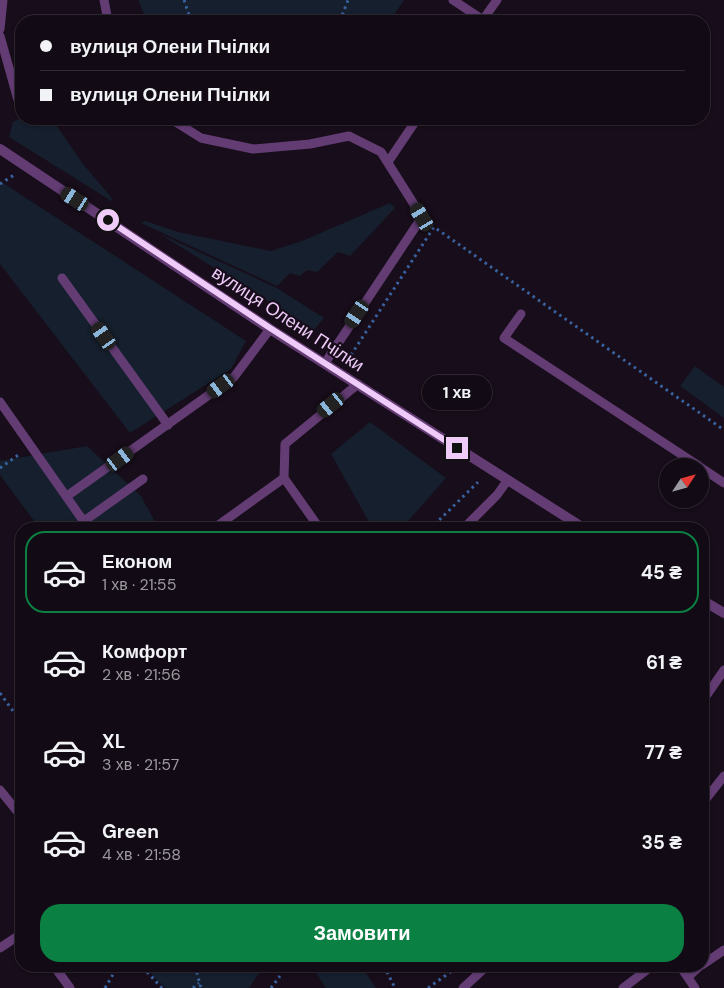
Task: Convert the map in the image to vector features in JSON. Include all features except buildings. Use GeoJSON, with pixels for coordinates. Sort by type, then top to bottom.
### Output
{"type":"FeatureCollection","features":[{"type":"Feature","properties":{"kind":"street","name":"вулиця Олени Пчілки"},"geometry":{"type":"LineString","coordinates":[[0,149],[270,328],[574,522]]}},
{"type":"Feature","properties":{"kind":"street"},"geometry":{"type":"LineString","coordinates":[[709,604],[724,613]]}},
{"type":"Feature","properties":{"kind":"lane"},"geometry":{"type":"LineString","coordinates":[[0,29],[3,0]]}},
{"type":"Feature","properties":{"kind":"lane"},"geometry":{"type":"LineString","coordinates":[[104,0],[107,15]]}},
{"type":"Feature","properties":{"kind":"lane"},"geometry":{"type":"LineString","coordinates":[[453,0],[474,15]]}},
{"type":"Feature","properties":{"kind":"lane"},"geometry":{"type":"LineString","coordinates":[[487,15],[497,0]]}},
{"type":"Feature","properties":{"kind":"lane"},"geometry":{"type":"LineString","coordinates":[[0,36],[15,89]]}},
{"type":"Feature","properties":{"kind":"lane"},"geometry":{"type":"LineString","coordinates":[[180,125],[201,138],[253,149],[310,144],[349,136],[380,152],[422,217],[325,363]]}},
{"type":"Feature","properties":{"kind":"lane"},"geometry":{"type":"LineString","coordinates":[[388,162],[413,125]]}},
{"type":"Feature","properties":{"kind":"lane"},"geometry":{"type":"LineString","coordinates":[[62,278],[168,425]]}},
{"type":"Feature","properties":{"kind":"lane"},"geometry":{"type":"LineString","coordinates":[[521,314],[504,338],[685,458]]}},
{"type":"Feature","properties":{"kind":"lane"},"geometry":{"type":"LineString","coordinates":[[67,496],[234,377],[270,328]]}},
{"type":"Feature","properties":{"kind":"lane"},"geometry":{"type":"LineString","coordinates":[[315,522],[284,478],[284,444],[358,384]]}},
{"type":"Feature","properties":{"kind":"lane"},"geometry":{"type":"LineString","coordinates":[[0,402],[84,522]]}},
{"type":"Feature","properties":{"kind":"lane"},"geometry":{"type":"LineString","coordinates":[[709,473],[724,483]]}},
{"type":"Feature","properties":{"kind":"lane"},"geometry":{"type":"LineString","coordinates":[[223,522],[284,478]]}},
{"type":"Feature","properties":{"kind":"lane"},"geometry":{"type":"LineString","coordinates":[[90,522],[143,479]]}},
{"type":"Feature","properties":{"kind":"lane"},"geometry":{"type":"LineString","coordinates":[[471,522],[497,495],[507,481]]}},
{"type":"Feature","properties":{"kind":"lane"},"geometry":{"type":"LineString","coordinates":[[709,691],[724,670]]}},
{"type":"Feature","properties":{"kind":"lane"},"geometry":{"type":"LineString","coordinates":[[709,795],[724,776]]}},
{"type":"Feature","properties":{"kind":"lane"},"geometry":{"type":"LineString","coordinates":[[0,790],[15,809]]}},
{"type":"Feature","properties":{"kind":"lane"},"geometry":{"type":"LineString","coordinates":[[0,948],[15,938]]}},
{"type":"Feature","properties":{"kind":"lane"},"geometry":{"type":"LineString","coordinates":[[709,960],[724,950]]}},
{"type":"Feature","properties":{"kind":"lane"},"geometry":{"type":"LineString","coordinates":[[58,972],[70,988]]}},
{"type":"Feature","properties":{"kind":"lane"},"geometry":{"type":"LineString","coordinates":[[462,988],[481,972]]}},
{"type":"Feature","properties":{"kind":"lane"},"geometry":{"type":"LineString","coordinates":[[623,988],[644,972]]}},
{"type":"Feature","properties":{"kind":"lane"},"geometry":{"type":"LineString","coordinates":[[684,972],[695,988]]}},
{"type":"Feature","properties":{"kind":"lane"},"geometry":{"type":"LineString","coordinates":[[688,977],[693,972]]}},
{"type":"Feature","properties":{"kind":"path"},"geometry":{"type":"LineString","coordinates":[[184,0],[189,15]]}},
{"type":"Feature","properties":{"kind":"path"},"geometry":{"type":"LineString","coordinates":[[342,15],[348,0]]}},
{"type":"Feature","properties":{"kind":"path"},"geometry":{"type":"LineString","coordinates":[[0,468],[31,445]]}},
{"type":"Feature","properties":{"kind":"path"},"geometry":{"type":"LineString","coordinates":[[437,522],[478,482]]}},
{"type":"Feature","properties":{"kind":"path"},"geometry":{"type":"LineString","coordinates":[[0,693],[15,714]]}},
{"type":"Feature","properties":{"kind":"path"},"geometry":{"type":"LineString","coordinates":[[106,988],[115,972]]}},
{"type":"Feature","properties":{"kind":"path"},"geometry":{"type":"LineString","coordinates":[[147,972],[162,988]]}},
{"type":"Feature","properties":{"kind":"path"},"geometry":{"type":"LineString","coordinates":[[197,972],[201,988]]}},
{"type":"Feature","properties":{"kind":"path"},"geometry":{"type":"LineString","coordinates":[[387,972],[395,988]]}},
{"type":"Feature","properties":{"kind":"path"},"geometry":{"type":"LineString","coordinates":[[428,988],[451,972]]}},
{"type":"Feature","properties":{"kind":"path"},"geometry":{"type":"LineString","coordinates":[[194,988],[200,983]]}},
{"type":"Feature","properties":{"kind":"shaded area"},"geometry":{"type":"Polygon","coordinates":[[[138,0],[404,0],[394,15],[144,15],[138,0]]]}},
{"type":"Feature","properties":{"kind":"shaded area"},"geometry":{"type":"Polygon","coordinates":[[[15,121],[15,125],[56,125],[83,164],[111,197],[113,202],[9,137],[13,122],[15,121]]]}},
{"type":"Feature","properties":{"kind":"shaded area"},"geometry":{"type":"Polygon","coordinates":[[[0,181],[246,341],[231,369],[130,433],[0,264],[0,181]]]}},
{"type":"Feature","properties":{"kind":"shaded area"},"geometry":{"type":"Polygon","coordinates":[[[390,203],[395,208],[350,256],[338,252],[317,272],[307,270],[300,276],[290,273],[277,286],[141,223],[145,221],[178,232],[271,251],[302,241],[390,203]]]}},
{"type":"Feature","properties":{"kind":"shaded area"},"geometry":{"type":"Polygon","coordinates":[[[160,234],[277,288],[324,318],[314,330],[160,234]]]}},
{"type":"Feature","properties":{"kind":"shaded area"},"geometry":{"type":"Polygon","coordinates":[[[695,366],[724,387],[724,418],[680,386],[695,366]]]}},
{"type":"Feature","properties":{"kind":"shaded area"},"geometry":{"type":"Polygon","coordinates":[[[370,422],[446,478],[407,522],[369,522],[331,454],[370,422]]]}},
{"type":"Feature","properties":{"kind":"shaded area"},"geometry":{"type":"Polygon","coordinates":[[[87,446],[141,496],[155,522],[35,522],[0,475],[0,461],[87,446]]]}},
{"type":"Feature","properties":{"kind":"shaded area"},"geometry":{"type":"Polygon","coordinates":[[[152,972],[260,972],[249,988],[166,988],[152,976],[152,972]]]}},
{"type":"Feature","properties":{"kind":"shaded area"},"geometry":{"type":"Polygon","coordinates":[[[315,972],[365,972],[376,988],[326,988],[315,972]]]}},
{"type":"Feature","properties":{"kind":"route"},"geometry":{"type":"LineString","coordinates":[[108,220],[270,328],[457,448]]}}]}
